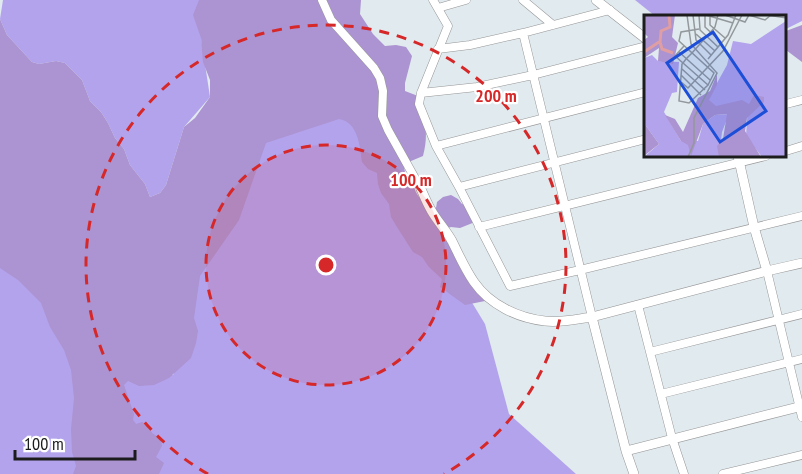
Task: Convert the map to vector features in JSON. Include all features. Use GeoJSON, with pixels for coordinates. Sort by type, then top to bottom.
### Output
{"type":"FeatureCollection","features":[{"type":"Feature","properties":{"kind":"street"},"geometry":{"type":"LineString","coordinates":[[322,0],[331,20],[374,68],[380,78],[383,91],[382,116],[388,130],[431,211],[450,238],[474,282],[495,304],[526,317],[545,321],[574,320],[802,263]]}},
{"type":"Feature","properties":{"kind":"street"},"geometry":{"type":"LineString","coordinates":[[433,0],[448,26],[421,93],[419,104],[436,146],[510,286],[802,216]]}},
{"type":"Feature","properties":{"kind":"street"},"geometry":{"type":"LineString","coordinates":[[438,8],[466,0]]}},
{"type":"Feature","properties":{"kind":"street"},"geometry":{"type":"LineString","coordinates":[[523,0],[553,25]]}},
{"type":"Feature","properties":{"kind":"street"},"geometry":{"type":"LineString","coordinates":[[596,0],[644,37]]}},
{"type":"Feature","properties":{"kind":"street"},"geometry":{"type":"LineString","coordinates":[[438,50],[523,33],[610,10]]}},
{"type":"Feature","properties":{"kind":"street"},"geometry":{"type":"LineString","coordinates":[[523,33],[580,270],[626,451],[634,474]]}},
{"type":"Feature","properties":{"kind":"street"},"geometry":{"type":"LineString","coordinates":[[421,93],[477,87],[644,47]]}},
{"type":"Feature","properties":{"kind":"street"},"geometry":{"type":"LineString","coordinates":[[436,146],[644,93]]}},
{"type":"Feature","properties":{"kind":"street"},"geometry":{"type":"LineString","coordinates":[[787,104],[802,100]]}},
{"type":"Feature","properties":{"kind":"street"},"geometry":{"type":"LineString","coordinates":[[459,187],[644,140]]}},
{"type":"Feature","properties":{"kind":"street"},"geometry":{"type":"LineString","coordinates":[[787,151],[802,146]]}},
{"type":"Feature","properties":{"kind":"street"},"geometry":{"type":"LineString","coordinates":[[480,227],[739,160],[802,417]]}},
{"type":"Feature","properties":{"kind":"street"},"geometry":{"type":"LineString","coordinates":[[638,304],[672,438],[684,474]]}},
{"type":"Feature","properties":{"kind":"street"},"geometry":{"type":"LineString","coordinates":[[650,351],[802,314]]}},
{"type":"Feature","properties":{"kind":"street"},"geometry":{"type":"LineString","coordinates":[[661,394],[802,359]]}},
{"type":"Feature","properties":{"kind":"street"},"geometry":{"type":"LineString","coordinates":[[626,451],[801,406]]}},
{"type":"Feature","properties":{"kind":"street"},"geometry":{"type":"LineString","coordinates":[[723,474],[802,455]]}},
{"type":"Feature","properties":{"kind":"shaded area"},"geometry":{"type":"Polygon","coordinates":[[[3,0],[203,0],[201,38],[210,97],[184,127],[166,185],[160,193],[150,197],[145,184],[130,165],[124,149],[115,138],[108,123],[90,101],[82,80],[65,63],[32,62],[7,35],[0,19],[3,0]]]}},
{"type":"Feature","properties":{"kind":"shaded area"},"geometry":{"type":"Polygon","coordinates":[[[199,0],[361,0],[360,14],[373,34],[385,46],[406,47],[412,56],[405,91],[418,96],[426,133],[423,156],[404,167],[406,177],[416,183],[414,187],[420,198],[436,208],[437,202],[451,195],[462,204],[468,205],[475,222],[460,228],[445,229],[461,268],[485,301],[465,305],[440,287],[442,279],[422,257],[413,252],[391,217],[389,204],[378,184],[377,173],[368,169],[362,162],[357,136],[345,121],[339,119],[266,143],[239,220],[200,276],[194,318],[198,331],[191,358],[169,378],[154,385],[139,386],[128,381],[124,385],[134,414],[133,420],[136,424],[142,422],[148,425],[152,433],[161,439],[162,446],[156,457],[164,463],[159,474],[73,474],[76,466],[72,452],[71,429],[74,398],[71,370],[64,350],[50,327],[41,303],[18,280],[0,268],[0,19],[7,35],[32,62],[65,63],[82,80],[90,101],[108,123],[115,138],[124,149],[130,165],[145,184],[150,197],[160,193],[166,185],[184,127],[195,118],[210,97],[210,80],[203,62],[201,38],[193,15],[199,0]]]}},
{"type":"Feature","properties":{"kind":"shaded area"},"geometry":{"type":"Polygon","coordinates":[[[635,0],[802,0],[802,21],[787,28],[787,15],[654,15],[635,0]]]}},
{"type":"Feature","properties":{"kind":"shaded area"},"geometry":{"type":"Polygon","coordinates":[[[802,25],[802,62],[787,51],[787,31],[802,25]]]}},
{"type":"Feature","properties":{"kind":"shaded area"},"geometry":{"type":"Polygon","coordinates":[[[349,100],[485,324],[509,414],[576,474],[127,474],[120,373],[173,375],[197,330],[181,283],[261,133],[349,100]]]}},
{"type":"Feature","properties":{"kind":"shaded area"},"geometry":{"type":"Polygon","coordinates":[[[0,254],[43,285],[114,474],[0,474],[0,254]]]}}]}
